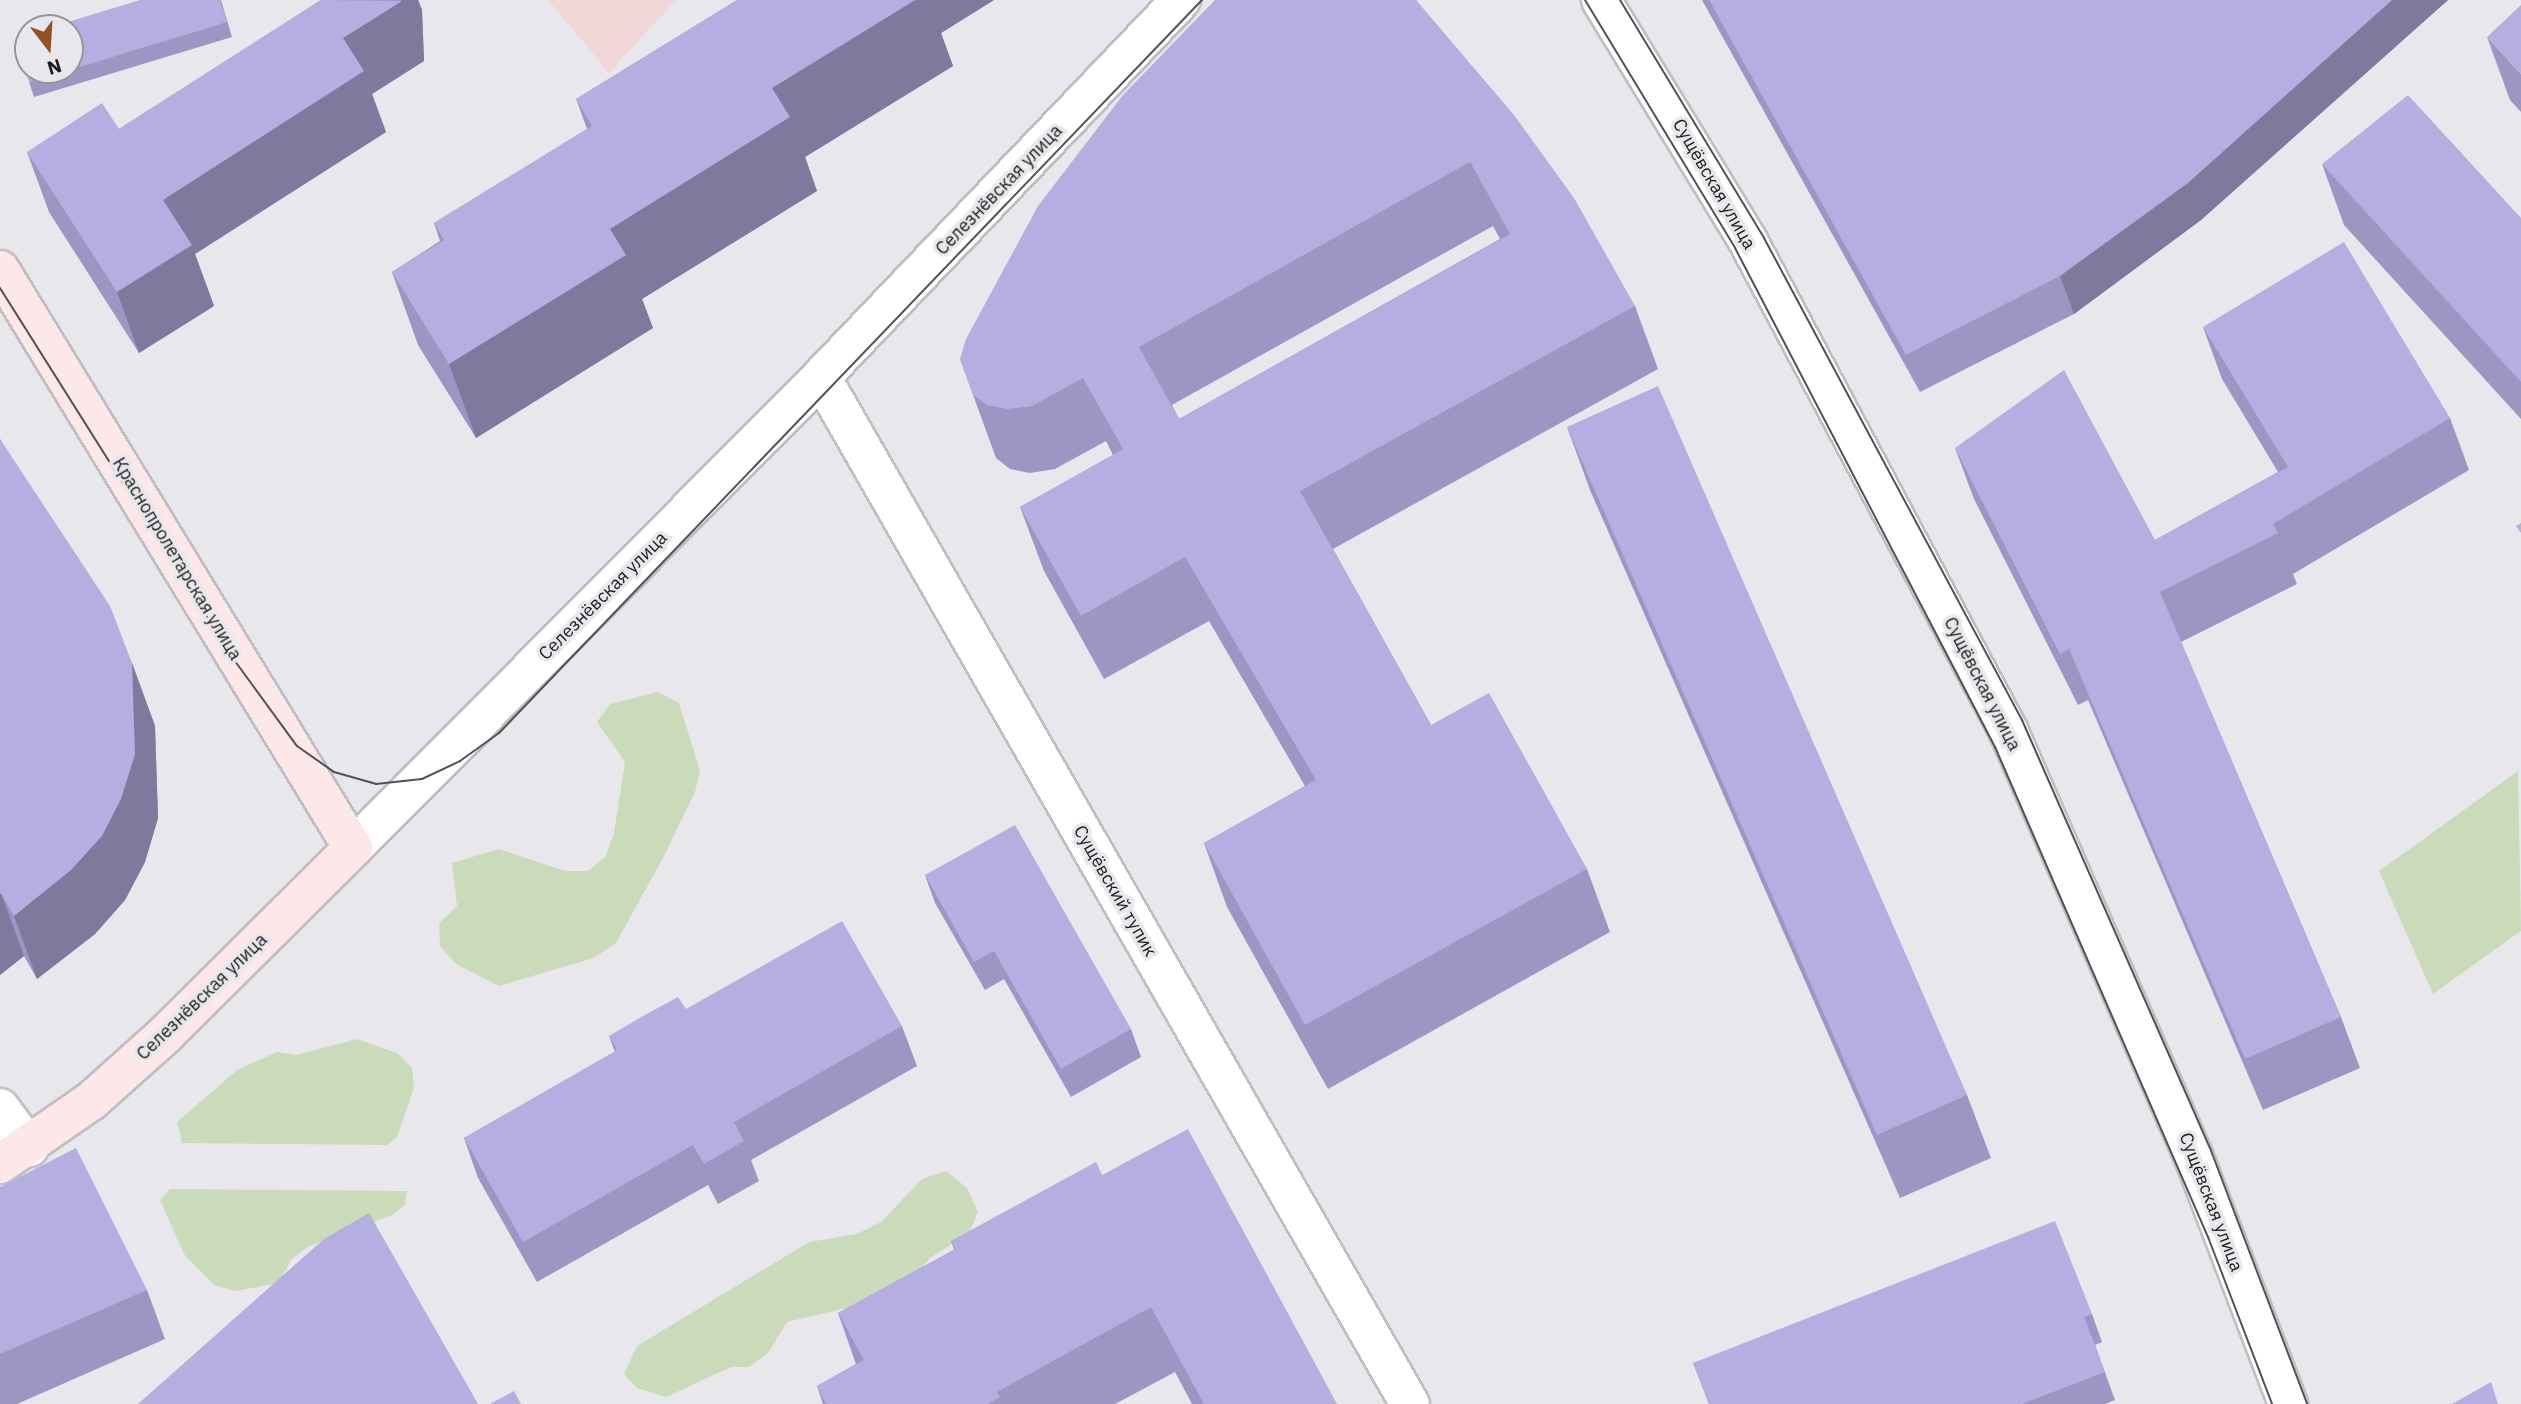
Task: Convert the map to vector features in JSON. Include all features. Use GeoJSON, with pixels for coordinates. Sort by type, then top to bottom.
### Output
{"type":"FeatureCollection","features":[{"type":"Feature","properties":{"kind":"main road","name":"Краснопролетарская улица"},"geometry":{"type":"LineString","coordinates":[[0,270],[353,848]]}},
{"type":"Feature","properties":{"kind":"main road","name":"Селезнёвская улица"},"geometry":{"type":"LineString","coordinates":[[15,1156],[91,1101],[157,1042],[353,848]]}},
{"type":"Feature","properties":{"kind":"street","name":"Селезнёвская улица"},"geometry":{"type":"LineString","coordinates":[[353,848],[821,377],[1181,0]]}},
{"type":"Feature","properties":{"kind":"street","name":"Сущёвская улица"},"geometry":{"type":"LineString","coordinates":[[1601,0],[1748,241],[2008,730],[2193,1155],[2288,1404]]}},
{"type":"Feature","properties":{"kind":"street","name":"Сущёвский тупик"},"geometry":{"type":"LineString","coordinates":[[821,377],[1410,1404]]}},
{"type":"Feature","properties":{"kind":"street"},"geometry":{"type":"LineString","coordinates":[[0,1108],[15,1156]]}},
{"type":"Feature","properties":{"kind":"shaded area"},"geometry":{"type":"Polygon","coordinates":[[[548,0],[676,0],[609,73],[548,0]]]}},
{"type":"Feature","properties":{"kind":"green space"},"geometry":{"type":"Polygon","coordinates":[[[657,692],[679,703],[700,771],[695,792],[663,858],[616,943],[594,958],[499,986],[456,964],[440,946],[439,923],[457,906],[452,863],[499,849],[565,871],[588,871],[605,857],[614,833],[625,762],[597,722],[610,704],[657,692]]]}},
{"type":"Feature","properties":{"kind":"green space"},"geometry":{"type":"Polygon","coordinates":[[[2518,771],[2521,931],[2433,994],[2379,871],[2518,771]]]}},
{"type":"Feature","properties":{"kind":"green space"},"geometry":{"type":"Polygon","coordinates":[[[357,1039],[397,1053],[412,1068],[414,1088],[397,1137],[387,1145],[182,1143],[177,1122],[237,1070],[277,1052],[296,1055],[357,1039]]]}},
{"type":"Feature","properties":{"kind":"green space"},"geometry":{"type":"Polygon","coordinates":[[[946,1171],[967,1188],[978,1212],[969,1233],[930,1258],[920,1270],[864,1304],[787,1322],[768,1353],[749,1367],[731,1367],[666,1397],[637,1388],[624,1374],[637,1346],[809,1242],[857,1234],[881,1222],[922,1179],[946,1171]]]}},
{"type":"Feature","properties":{"kind":"green space"},"geometry":{"type":"Polygon","coordinates":[[[170,1189],[407,1191],[405,1205],[392,1215],[307,1247],[291,1260],[279,1283],[235,1291],[214,1285],[184,1254],[160,1200],[170,1189]]]}},
{"type":"Feature","properties":{"kind":"building"},"geometry":{"type":"Polygon","coordinates":[[[140,0],[220,0],[227,22],[84,66],[84,17],[140,0]]]}},
{"type":"Feature","properties":{"kind":"building"},"geometry":{"type":"Polygon","coordinates":[[[321,0],[402,1],[343,38],[364,71],[163,200],[192,245],[117,292],[27,152],[102,103],[119,129],[321,0]]]}},
{"type":"Feature","properties":{"kind":"building"},"geometry":{"type":"Polygon","coordinates":[[[737,0],[915,0],[772,88],[790,117],[610,229],[626,255],[449,364],[392,272],[444,240],[434,223],[592,126],[576,99],[737,0]]]}},
{"type":"Feature","properties":{"kind":"building"},"geometry":{"type":"Polygon","coordinates":[[[1215,0],[1416,0],[1514,115],[1574,198],[1635,306],[1300,491],[1431,725],[1489,693],[1587,869],[1305,1025],[1204,843],[1316,780],[1185,557],[1081,616],[1020,507],[1123,449],[1083,378],[1032,406],[1007,409],[987,405],[973,395],[960,359],[966,339],[1038,206],[1123,95],[1215,0]],[[1470,162],[1139,347],[1179,419],[1510,234],[1470,162]]]}},
{"type":"Feature","properties":{"kind":"building"},"geometry":{"type":"Polygon","coordinates":[[[1709,0],[2392,0],[2188,183],[2060,276],[1906,355],[1709,0]]]}},
{"type":"Feature","properties":{"kind":"building"},"geometry":{"type":"Polygon","coordinates":[[[2521,5],[2521,74],[2487,37],[2521,5]]]}},
{"type":"Feature","properties":{"kind":"building"},"geometry":{"type":"Polygon","coordinates":[[[2408,95],[2521,218],[2521,382],[2322,164],[2408,95]]]}},
{"type":"Feature","properties":{"kind":"building"},"geometry":{"type":"Polygon","coordinates":[[[2344,242],[2450,418],[2273,524],[2278,533],[2160,592],[2341,1017],[2245,1059],[2069,649],[2060,654],[1955,448],[2064,370],[2155,540],[2288,467],[2203,327],[2344,242]]]}},
{"type":"Feature","properties":{"kind":"building"},"geometry":{"type":"Polygon","coordinates":[[[1658,386],[1967,1095],[1877,1135],[1567,427],[1658,386]]]}},
{"type":"Feature","properties":{"kind":"building"},"geometry":{"type":"Polygon","coordinates":[[[0,439],[110,606],[132,663],[135,754],[121,799],[102,836],[71,870],[14,916],[0,894],[0,439]]]}},
{"type":"Feature","properties":{"kind":"building"},"geometry":{"type":"Polygon","coordinates":[[[1015,825],[1131,1029],[1061,1069],[994,951],[974,962],[925,875],[1015,825]]]}},
{"type":"Feature","properties":{"kind":"building"},"geometry":{"type":"Polygon","coordinates":[[[842,921],[902,1026],[734,1122],[744,1141],[704,1164],[693,1145],[523,1242],[464,1138],[617,1050],[609,1036],[643,1016],[678,997],[686,1009],[842,921]]]}},
{"type":"Feature","properties":{"kind":"building"},"geometry":{"type":"Polygon","coordinates":[[[1188,1129],[1337,1404],[1204,1404],[1151,1307],[997,1392],[1000,1397],[988,1404],[826,1404],[817,1386],[864,1360],[838,1313],[955,1249],[951,1241],[1096,1162],[1102,1175],[1188,1129]]]}},
{"type":"Feature","properties":{"kind":"building"},"geometry":{"type":"Polygon","coordinates":[[[76,1148],[147,1290],[0,1354],[0,1187],[76,1148]]]}},
{"type":"Feature","properties":{"kind":"building"},"geometry":{"type":"Polygon","coordinates":[[[369,1213],[478,1404],[138,1404],[324,1239],[369,1213]]]}},
{"type":"Feature","properties":{"kind":"building"},"geometry":{"type":"Polygon","coordinates":[[[2055,1221],[2092,1314],[2084,1317],[2105,1372],[2022,1404],[1710,1404],[1693,1363],[2055,1221]]]}},
{"type":"Feature","properties":{"kind":"building"},"geometry":{"type":"Polygon","coordinates":[[[2491,1382],[2498,1404],[2452,1404],[2491,1382]]]}},
{"type":"Feature","properties":{"kind":"building"},"geometry":{"type":"Polygon","coordinates":[[[514,1391],[521,1404],[490,1404],[514,1391]]]}},
{"type":"Feature","properties":{"kind":"tram line"},"geometry":{"type":"LineString","coordinates":[[0,288],[232,657],[297,746],[334,772],[376,784],[422,779],[460,761],[499,733],[1202,0]]}},
{"type":"Feature","properties":{"kind":"tram line"},"geometry":{"type":"LineString","coordinates":[[1585,0],[1735,248],[1995,747],[2208,1237],[2272,1404]]}},
{"type":"Feature","properties":{"kind":"tram line"},"geometry":{"type":"LineString","coordinates":[[1620,0],[1764,238],[2022,720],[2210,1148],[2307,1404]]}}]}
